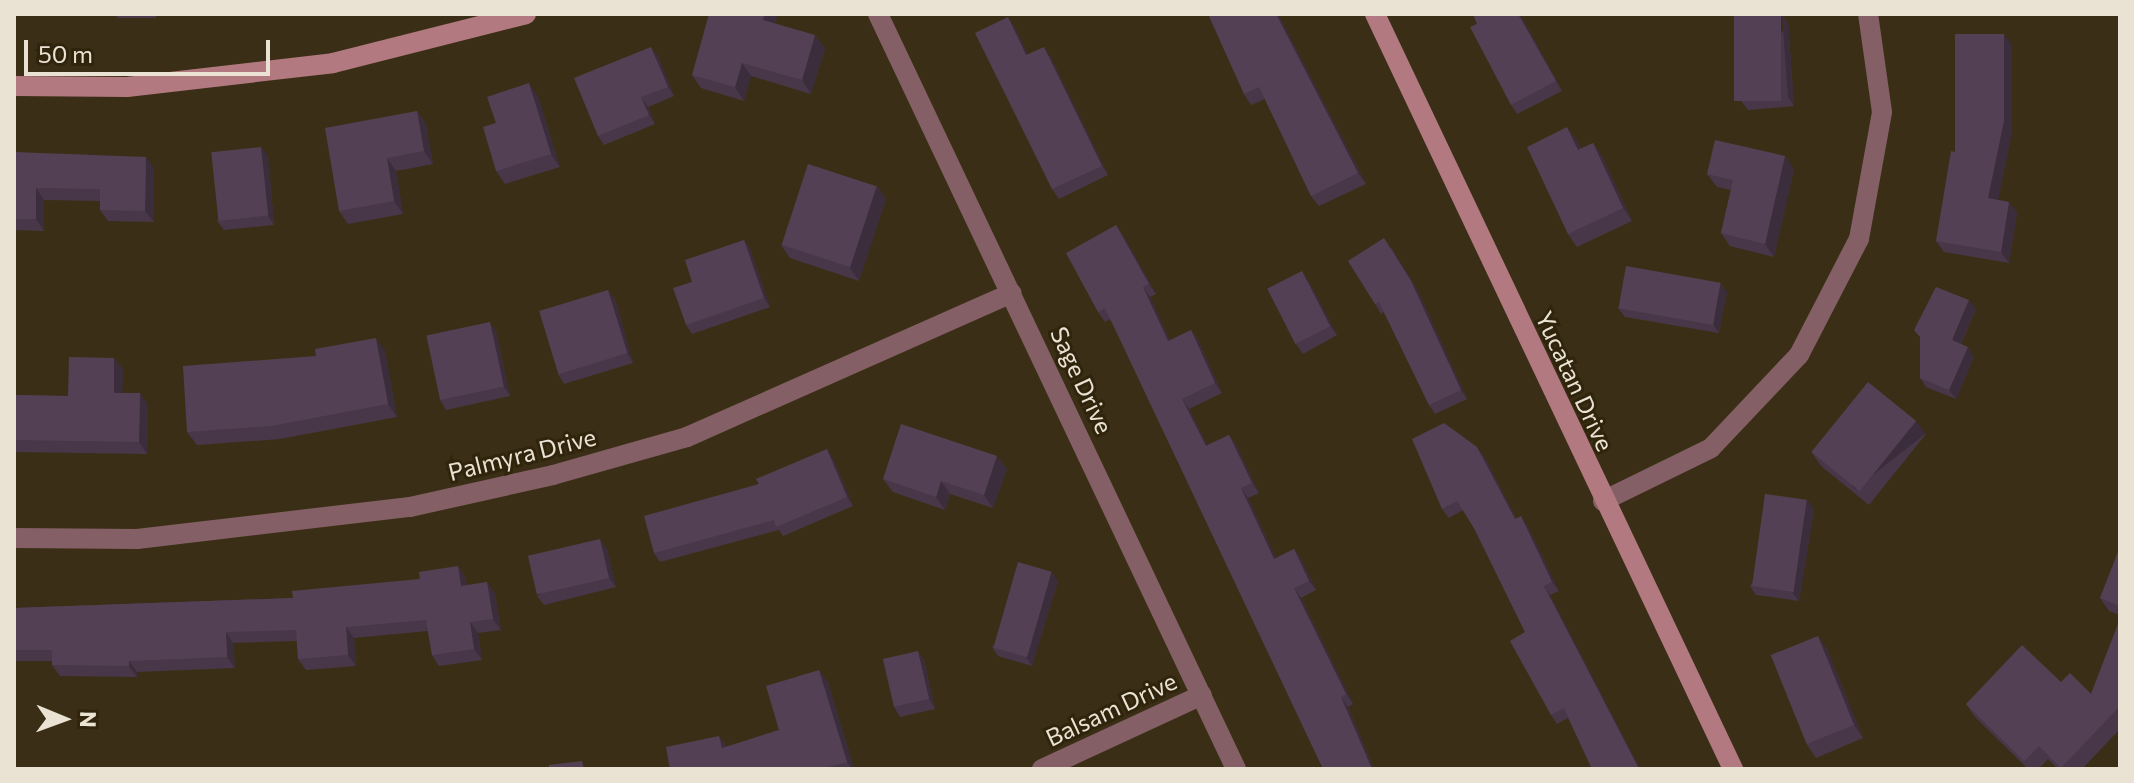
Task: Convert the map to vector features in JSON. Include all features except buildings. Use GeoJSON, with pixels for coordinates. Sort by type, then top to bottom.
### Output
{"type":"FeatureCollection","features":[{"type":"Feature","properties":{"kind":"street"},"geometry":{"type":"LineString","coordinates":[[14,86],[127,87],[333,63],[526,14]]}},
{"type":"Feature","properties":{"kind":"street","name":"Sage Drive"},"geometry":{"type":"LineString","coordinates":[[878,14],[1236,769]]}},
{"type":"Feature","properties":{"kind":"street","name":"Yucatan Drive"},"geometry":{"type":"LineString","coordinates":[[1375,14],[1603,501],[1733,769]]}},
{"type":"Feature","properties":{"kind":"street"},"geometry":{"type":"LineString","coordinates":[[1603,501],[1711,448],[1799,355],[1859,239],[1882,112],[1868,14]]}},
{"type":"Feature","properties":{"kind":"street","name":"Palmyra Drive"},"geometry":{"type":"LineString","coordinates":[[14,538],[137,539],[395,509],[553,475],[687,437],[1012,293]]}},
{"type":"Feature","properties":{"kind":"street","name":"Balsam Drive"},"geometry":{"type":"LineString","coordinates":[[1042,769],[1202,695]]}}]}
